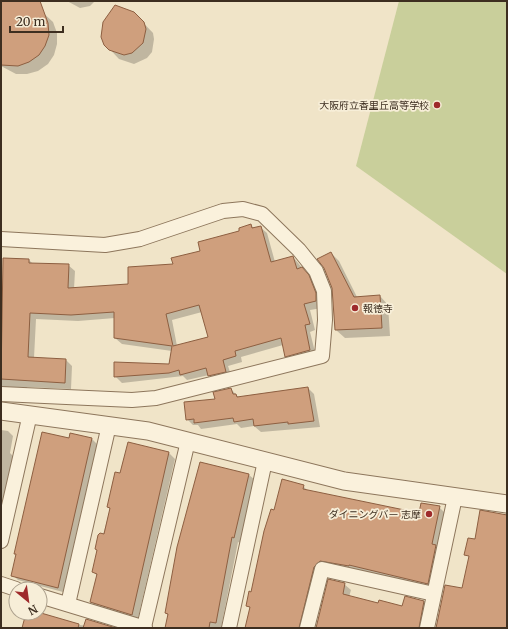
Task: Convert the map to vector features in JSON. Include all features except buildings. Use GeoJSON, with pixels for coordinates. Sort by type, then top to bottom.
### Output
{"type":"FeatureCollection","features":[{"type":"Feature","properties":{"kind":"street"},"geometry":{"type":"LineString","coordinates":[[1,239],[105,245],[140,239],[223,211],[243,209],[262,214],[299,250],[316,271],[324,291],[325,320],[322,356],[184,392],[156,398],[132,400],[1,394]]}},
{"type":"Feature","properties":{"kind":"street"},"geometry":{"type":"LineString","coordinates":[[1,411],[148,431],[344,481],[507,504]]}},
{"type":"Feature","properties":{"kind":"street"},"geometry":{"type":"LineString","coordinates":[[1,541],[6,496],[30,414]]}},
{"type":"Feature","properties":{"kind":"street"},"geometry":{"type":"LineString","coordinates":[[68,604],[109,425]]}},
{"type":"Feature","properties":{"kind":"street"},"geometry":{"type":"LineString","coordinates":[[48,598],[145,627],[188,442]]}},
{"type":"Feature","properties":{"kind":"street"},"geometry":{"type":"LineString","coordinates":[[229,628],[265,461]]}},
{"type":"Feature","properties":{"kind":"street"},"geometry":{"type":"LineString","coordinates":[[427,628],[455,497]]}},
{"type":"Feature","properties":{"kind":"street"},"geometry":{"type":"LineString","coordinates":[[307,628],[322,569],[434,594]]}},
{"type":"Feature","properties":{"kind":"green space","name":"大阪府立香里丘高等学校"},"geometry":{"type":"Polygon","coordinates":[[[399,1],[507,1],[507,274],[356,166],[399,1]]]}},
{"type":"Feature","properties":{"kind":"place","name":"大阪府立香里丘高等学校"},"geometry":{"type":"Point","coordinates":[437,105]}},
{"type":"Feature","properties":{"kind":"place","name":"報徳寺"},"geometry":{"type":"Point","coordinates":[355,308]}},
{"type":"Feature","properties":{"kind":"place","name":"ダイニングバー 志摩"},"geometry":{"type":"Point","coordinates":[429,514]}}]}
